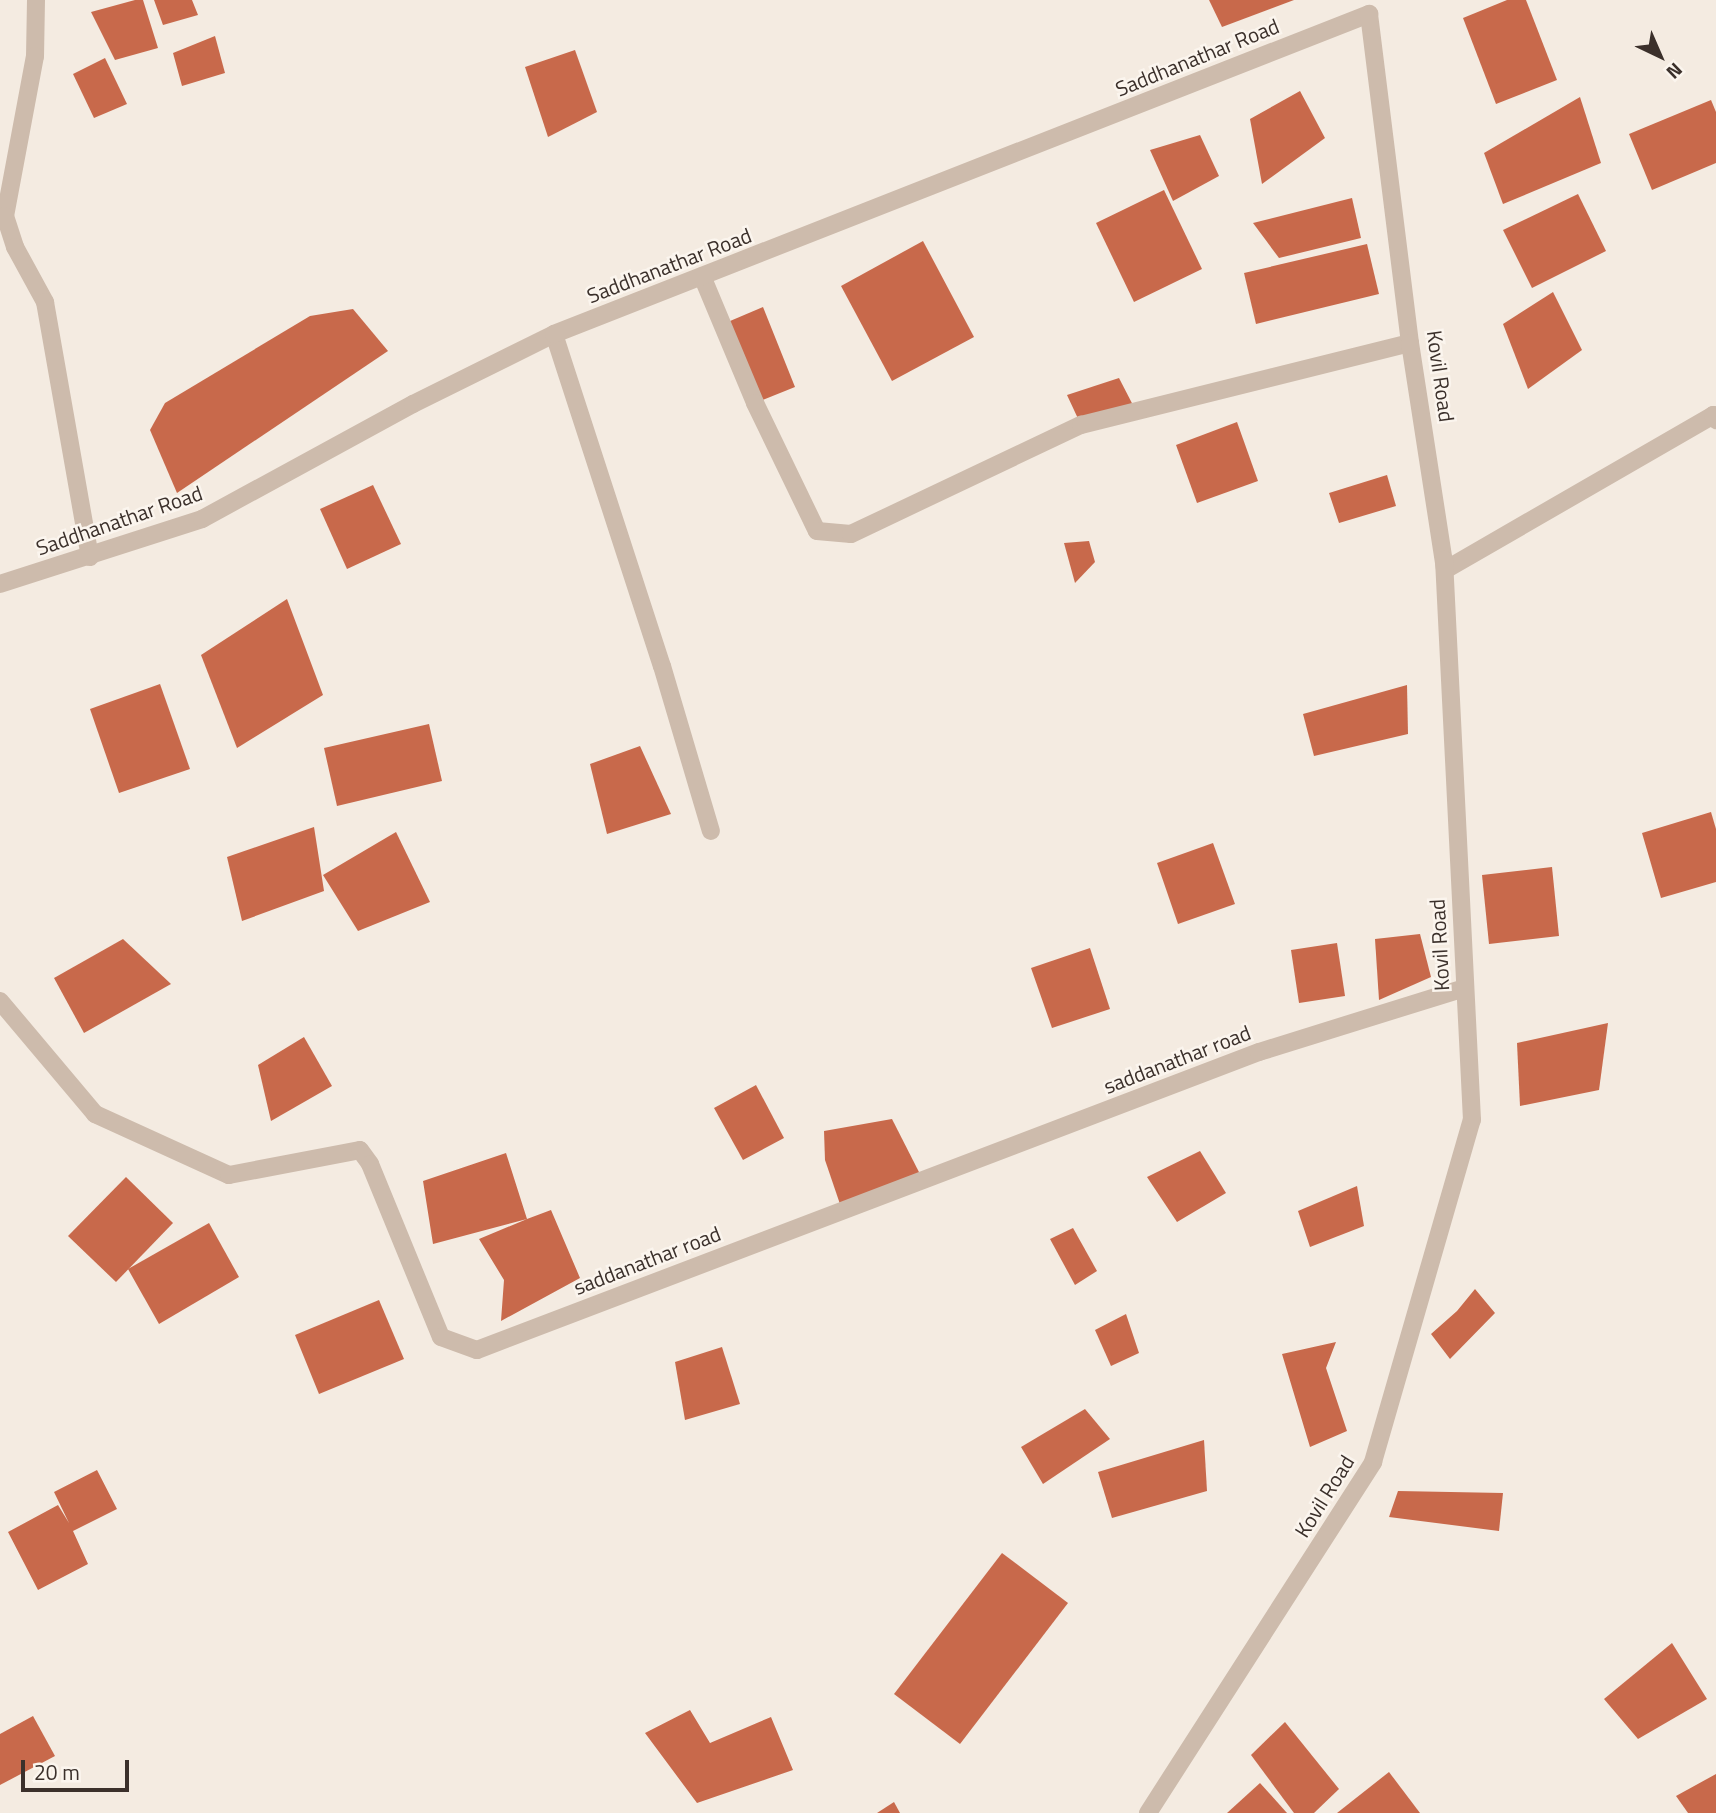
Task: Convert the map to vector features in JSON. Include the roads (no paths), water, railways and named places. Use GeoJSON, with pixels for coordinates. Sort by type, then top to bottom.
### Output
{"type":"FeatureCollection","features":[{"type":"Feature","properties":{"kind":"street"},"geometry":{"type":"LineString","coordinates":[[36,0],[35,56],[5,216],[15,247],[45,302],[90,556]]}},
{"type":"Feature","properties":{"kind":"street"},"geometry":{"type":"LineString","coordinates":[[1367,7],[1410,343],[1445,570],[1713,415],[1716,420]]}},
{"type":"Feature","properties":{"kind":"street","name":"Saddhanathar Road"},"geometry":{"type":"LineString","coordinates":[[0,584],[202,519],[413,404],[554,334],[1367,7]]}},
{"type":"Feature","properties":{"kind":"street","name":"Kovil Road"},"geometry":{"type":"LineString","coordinates":[[1148,1813],[1373,1462],[1472,1119],[1445,570],[1367,7]]}},
{"type":"Feature","properties":{"kind":"street"},"geometry":{"type":"LineString","coordinates":[[702,276],[755,403],[817,531],[850,534],[1081,425],[1410,343]]}},
{"type":"Feature","properties":{"kind":"street"},"geometry":{"type":"LineString","coordinates":[[554,334],[662,666],[710,831]]}},
{"type":"Feature","properties":{"kind":"street","name":"saddanathar road"},"geometry":{"type":"LineString","coordinates":[[0,1001],[95,1114],[229,1175],[360,1150],[370,1164],[441,1337],[477,1350],[1259,1052],[1464,988]]}}]}
